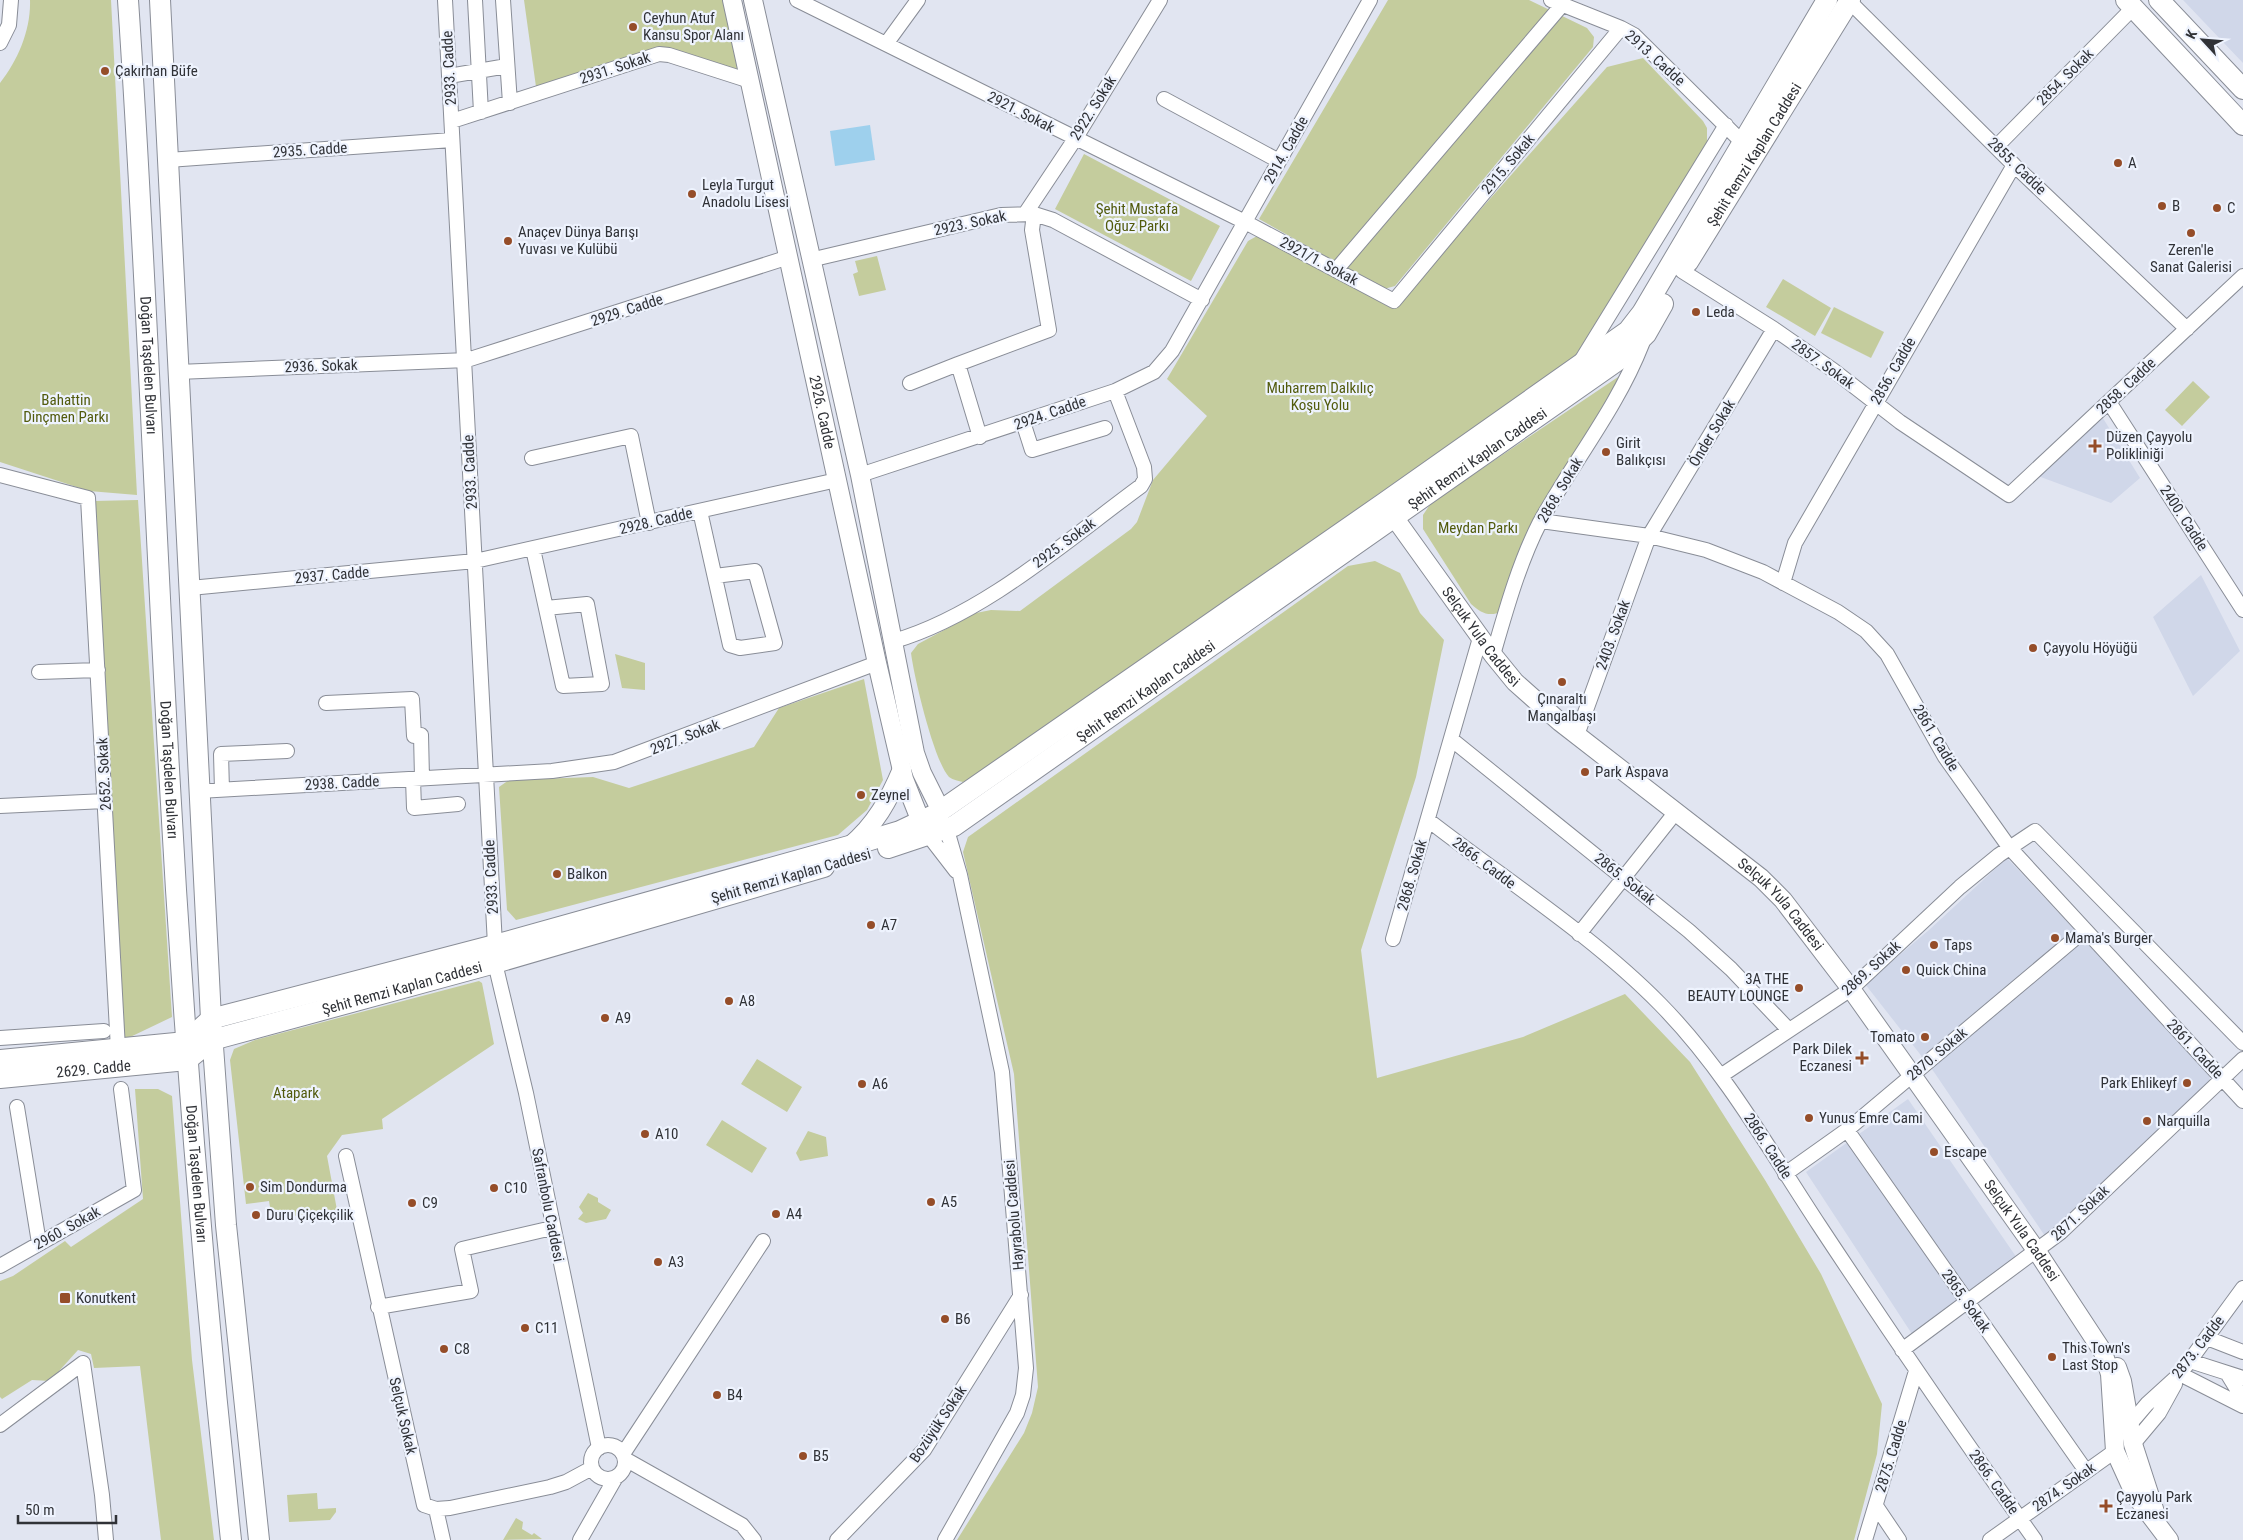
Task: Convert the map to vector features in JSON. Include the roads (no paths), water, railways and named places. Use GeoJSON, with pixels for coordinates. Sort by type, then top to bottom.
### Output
{"type":"FeatureCollection","features":[{"type":"Feature","properties":{"kind":"main road","name":"Doğan Taşdelen Bulvarı"},"geometry":{"type":"LineString","coordinates":[[128,0],[136,119],[168,751],[187,1051],[206,1289],[231,1540]]}},
{"type":"Feature","properties":{"kind":"main road","name":"Doğan Taşdelen Bulvarı"},"geometry":{"type":"LineString","coordinates":[[160,0],[212,1040],[226,1225],[259,1540]]}},
{"type":"Feature","properties":{"kind":"main road","name":"Şehit Remzi Kaplan Caddesi"},"geometry":{"type":"LineString","coordinates":[[1389,510],[1579,364],[1618,338],[1636,323],[1827,0]]}},
{"type":"Feature","properties":{"kind":"main road","name":"Şehit Remzi Kaplan Caddesi"},"geometry":{"type":"LineString","coordinates":[[211,1019],[495,954],[935,825],[1389,510],[1624,356],[1646,334],[1682,271],[1849,0]]}},
{"type":"Feature","properties":{"kind":"main road"},"geometry":{"type":"LineString","coordinates":[[2159,0],[2243,89]]}},
{"type":"Feature","properties":{"kind":"main road"},"geometry":{"type":"LineString","coordinates":[[2130,4],[2243,126]]}},
{"type":"Feature","properties":{"kind":"main road","name":"Şehit Remzi Kaplan Caddesi"},"geometry":{"type":"LineString","coordinates":[[212,1040],[850,846],[935,825]]}},
{"type":"Feature","properties":{"kind":"main road"},"geometry":{"type":"LineString","coordinates":[[187,1051],[211,1019]]}},
{"type":"Feature","properties":{"kind":"main road"},"geometry":{"type":"LineString","coordinates":[[187,1051],[212,1040]]}},
{"type":"Feature","properties":{"kind":"main road","name":"2629. Cadde"},"geometry":{"type":"LineString","coordinates":[[0,1060],[118,1049],[187,1051]]}},
{"type":"Feature","properties":{"kind":"main road","name":"2629. Cadde"},"geometry":{"type":"LineString","coordinates":[[0,1078],[187,1051]]}},
{"type":"Feature","properties":{"kind":"street"},"geometry":{"type":"LineString","coordinates":[[0,43],[11,0]]}},
{"type":"Feature","properties":{"kind":"street","name":"2933. Cadde"},"geometry":{"type":"LineString","coordinates":[[445,0],[495,954]]}},
{"type":"Feature","properties":{"kind":"street"},"geometry":{"type":"LineString","coordinates":[[475,0],[481,112]]}},
{"type":"Feature","properties":{"kind":"street"},"geometry":{"type":"LineString","coordinates":[[504,0],[510,103]]}},
{"type":"Feature","properties":{"kind":"street","name":"2926. Cadde"},"geometry":{"type":"LineString","coordinates":[[732,0],[876,664],[902,769],[935,825]]}},
{"type":"Feature","properties":{"kind":"street","name":"2926. Cadde"},"geometry":{"type":"LineString","coordinates":[[753,0],[860,476],[915,753],[924,778],[935,825]]}},
{"type":"Feature","properties":{"kind":"street","name":"2921. Sokak"},"geometry":{"type":"LineString","coordinates":[[797,0],[1245,222]]}},
{"type":"Feature","properties":{"kind":"street"},"geometry":{"type":"LineString","coordinates":[[886,44],[918,0]]}},
{"type":"Feature","properties":{"kind":"street","name":"2922. Sokak"},"geometry":{"type":"LineString","coordinates":[[1029,214],[1160,0]]}},
{"type":"Feature","properties":{"kind":"street","name":"2855. Cadde"},"geometry":{"type":"LineString","coordinates":[[1849,0],[1996,147],[2187,329]]}},
{"type":"Feature","properties":{"kind":"street","name":"2914. Cadde"},"geometry":{"type":"LineString","coordinates":[[1202,300],[1366,1]]}},
{"type":"Feature","properties":{"kind":"street"},"geometry":{"type":"LineString","coordinates":[[1336,270],[1556,3]]}},
{"type":"Feature","properties":{"kind":"street","name":"2913. Cadde"},"geometry":{"type":"LineString","coordinates":[[1556,3],[1622,28],[1646,45],[1742,142]]}},
{"type":"Feature","properties":{"kind":"street","name":"2854. Sokak"},"geometry":{"type":"LineString","coordinates":[[1996,147],[2130,4]]}},
{"type":"Feature","properties":{"kind":"street","name":"2915. Sokak"},"geometry":{"type":"LineString","coordinates":[[1394,301],[1622,28]]}},
{"type":"Feature","properties":{"kind":"street","name":"2931. Sokak"},"geometry":{"type":"LineString","coordinates":[[452,121],[659,54],[669,55],[750,81]]}},
{"type":"Feature","properties":{"kind":"street"},"geometry":{"type":"LineString","coordinates":[[449,76],[507,66]]}},
{"type":"Feature","properties":{"kind":"street"},"geometry":{"type":"LineString","coordinates":[[1164,99],[1279,161]]}},
{"type":"Feature","properties":{"kind":"street"},"geometry":{"type":"LineString","coordinates":[[1579,364],[1726,125]]}},
{"type":"Feature","properties":{"kind":"street","name":"2935. Cadde"},"geometry":{"type":"LineString","coordinates":[[168,160],[452,140]]}},
{"type":"Feature","properties":{"kind":"street","name":"2856. Cadde"},"geometry":{"type":"LineString","coordinates":[[1783,583],[1795,543],[2014,164]]}},
{"type":"Feature","properties":{"kind":"street"},"geometry":{"type":"LineString","coordinates":[[910,383],[1049,330],[1029,214]]}},
{"type":"Feature","properties":{"kind":"street","name":"2923. Sokak"},"geometry":{"type":"LineString","coordinates":[[810,260],[1001,215],[1029,214],[1049,218],[1202,300]]}},
{"type":"Feature","properties":{"kind":"street","name":"2921/1. Sokak"},"geometry":{"type":"LineString","coordinates":[[1245,222],[1394,301]]}},
{"type":"Feature","properties":{"kind":"street","name":"2929. Cadde"},"geometry":{"type":"LineString","coordinates":[[464,360],[789,258]]}},
{"type":"Feature","properties":{"kind":"street","name":"2857. Sokak"},"geometry":{"type":"LineString","coordinates":[[1682,271],[1774,329],[1914,432],[2009,495]]}},
{"type":"Feature","properties":{"kind":"street","name":"2858. Cadde"},"geometry":{"type":"LineString","coordinates":[[2009,495],[2243,276]]}},
{"type":"Feature","properties":{"kind":"street","name":"2924. Cadde"},"geometry":{"type":"LineString","coordinates":[[860,476],[980,437],[1142,380],[1164,362],[1202,300]]}},
{"type":"Feature","properties":{"kind":"street","name":"Önder Sokak"},"geometry":{"type":"LineString","coordinates":[[1649,536],[1774,329]]}},
{"type":"Feature","properties":{"kind":"street","name":"2868. Sokak"},"geometry":{"type":"LineString","coordinates":[[1492,655],[1522,564],[1541,521],[1617,394],[1646,334]]}},
{"type":"Feature","properties":{"kind":"street","name":"2936. Sokak"},"geometry":{"type":"LineString","coordinates":[[178,372],[464,360]]}},
{"type":"Feature","properties":{"kind":"street"},"geometry":{"type":"LineString","coordinates":[[958,364],[980,437]]}},
{"type":"Feature","properties":{"kind":"street","name":"2925. Sokak"},"geometry":{"type":"LineString","coordinates":[[894,640],[932,627],[987,598],[1141,486],[1145,479],[1144,467],[1115,391]]}},
{"type":"Feature","properties":{"kind":"street","name":"2400. Cadde"},"geometry":{"type":"LineString","coordinates":[[2109,402],[2243,610]]}},
{"type":"Feature","properties":{"kind":"street"},"geometry":{"type":"LineString","coordinates":[[1023,422],[1032,450],[1106,428]]}},
{"type":"Feature","properties":{"kind":"street"},"geometry":{"type":"LineString","coordinates":[[532,458],[631,436],[649,523]]}},
{"type":"Feature","properties":{"kind":"street","name":"2652. Sokak"},"geometry":{"type":"LineString","coordinates":[[0,475],[88,498],[118,1049]]}},
{"type":"Feature","properties":{"kind":"street"},"geometry":{"type":"LineString","coordinates":[[837,480],[860,476]]}},
{"type":"Feature","properties":{"kind":"street","name":"2928. Cadde"},"geometry":{"type":"LineString","coordinates":[[475,562],[837,480]]}},
{"type":"Feature","properties":{"kind":"street","name":"Selçuk Yula Caddesi"},"geometry":{"type":"LineString","coordinates":[[1389,510],[1492,655],[1527,694],[1767,884],[1782,900],[1852,989],[2036,1250],[2104,1352],[2118,1368],[2133,1444],[2164,1533]]}},
{"type":"Feature","properties":{"kind":"street"},"geometry":{"type":"LineString","coordinates":[[700,511],[730,645],[740,648],[775,643],[755,571],[715,576]]}},
{"type":"Feature","properties":{"kind":"street","name":"2861. Cadde"},"geometry":{"type":"LineString","coordinates":[[1541,521],[1649,536],[1706,550],[1763,572],[1838,612],[1866,630],[1887,654],[1946,757],[2010,848],[2243,1101]]}},
{"type":"Feature","properties":{"kind":"street","name":"2403. Sokak"},"geometry":{"type":"LineString","coordinates":[[1577,735],[1649,536]]}},
{"type":"Feature","properties":{"kind":"street"},"geometry":{"type":"LineString","coordinates":[[532,549],[563,686],[602,684],[587,604],[546,608]]}},
{"type":"Feature","properties":{"kind":"street","name":"2937. Cadde"},"geometry":{"type":"LineString","coordinates":[[190,588],[475,562]]}},
{"type":"Feature","properties":{"kind":"street","name":"2868. Sokak"},"geometry":{"type":"LineString","coordinates":[[1393,939],[1480,638]]}},
{"type":"Feature","properties":{"kind":"street","name":"2927. Sokak"},"geometry":{"type":"LineString","coordinates":[[486,774],[567,770],[614,762],[876,664]]}},
{"type":"Feature","properties":{"kind":"street"},"geometry":{"type":"LineString","coordinates":[[39,672],[98,670]]}},
{"type":"Feature","properties":{"kind":"street"},"geometry":{"type":"LineString","coordinates":[[326,703],[412,699],[414,736],[421,735],[414,808],[458,804]]}},
{"type":"Feature","properties":{"kind":"street","name":"2865. Sokak"},"geometry":{"type":"LineString","coordinates":[[1451,739],[1689,931],[1731,969],[1788,1030]]}},
{"type":"Feature","properties":{"kind":"street"},"geometry":{"type":"LineString","coordinates":[[222,790],[221,754],[287,751]]}},
{"type":"Feature","properties":{"kind":"street"},"geometry":{"type":"LineString","coordinates":[[850,846],[867,831],[879,816],[902,769]]}},
{"type":"Feature","properties":{"kind":"street","name":"2938. Cadde"},"geometry":{"type":"LineString","coordinates":[[199,792],[486,774]]}},
{"type":"Feature","properties":{"kind":"street"},"geometry":{"type":"LineString","coordinates":[[0,806],[105,801]]}},
{"type":"Feature","properties":{"kind":"street"},"geometry":{"type":"LineString","coordinates":[[1579,934],[1675,813]]}},
{"type":"Feature","properties":{"kind":"street","name":"2866. Cadde"},"geometry":{"type":"LineString","coordinates":[[1428,820],[1579,934],[1660,1004],[1722,1075],[1785,1174],[1916,1371],[2035,1540]]}},
{"type":"Feature","properties":{"kind":"street","name":"Hayrabolu Caddesi"},"geometry":{"type":"LineString","coordinates":[[935,825],[960,875],[1002,1072],[1026,1368],[1023,1395],[1012,1422],[960,1510],[946,1540]]}},
{"type":"Feature","properties":{"kind":"street","name":"Hayrabolu Caddesi"},"geometry":{"type":"LineString","coordinates":[[935,825],[960,875]]}},
{"type":"Feature","properties":{"kind":"street","name":"2869. Sokak"},"geometry":{"type":"LineString","coordinates":[[1722,1075],[1852,989],[1948,898],[2010,848],[2035,831],[2243,1043]]}},
{"type":"Feature","properties":{"kind":"street","name":"2870. Sokak"},"geometry":{"type":"LineString","coordinates":[[1785,1174],[1847,1130],[2085,930]]}},
{"type":"Feature","properties":{"kind":"street","name":"Safranbolu Caddesi"},"geometry":{"type":"LineString","coordinates":[[495,954],[526,1092],[552,1228],[599,1448]]}},
{"type":"Feature","properties":{"kind":"street"},"geometry":{"type":"LineString","coordinates":[[0,1038],[104,1031]]}},
{"type":"Feature","properties":{"kind":"street","name":"2871. Sokak"},"geometry":{"type":"LineString","coordinates":[[1902,1350],[2061,1232],[2243,1059]]}},
{"type":"Feature","properties":{"kind":"street","name":"2960. Sokak"},"geometry":{"type":"LineString","coordinates":[[0,1266],[134,1190],[121,1089]]}},
{"type":"Feature","properties":{"kind":"street"},"geometry":{"type":"LineString","coordinates":[[18,1108],[39,1243]]}},
{"type":"Feature","properties":{"kind":"street","name":"2865. Sokak"},"geometry":{"type":"LineString","coordinates":[[1847,1130],[2086,1471]]}},
{"type":"Feature","properties":{"kind":"street","name":"Selçuk Sokak"},"geometry":{"type":"LineString","coordinates":[[346,1156],[378,1307],[424,1505],[436,1509]]}},
{"type":"Feature","properties":{"kind":"street"},"geometry":{"type":"LineString","coordinates":[[378,1307],[470,1291],[462,1249],[552,1228]]}},
{"type":"Feature","properties":{"kind":"street"},"geometry":{"type":"LineString","coordinates":[[580,1540],[616,1477],[623,1470],[624,1457],[763,1241]]}},
{"type":"Feature","properties":{"kind":"street","name":"2873. Cadde"},"geometry":{"type":"LineString","coordinates":[[2129,1425],[2147,1404],[2180,1374],[2243,1288]]}},
{"type":"Feature","properties":{"kind":"street","name":"Bozüyük Sokak"},"geometry":{"type":"LineString","coordinates":[[837,1540],[924,1450],[1021,1295]]}},
{"type":"Feature","properties":{"kind":"street"},"geometry":{"type":"LineString","coordinates":[[2207,1338],[2243,1352]]}},
{"type":"Feature","properties":{"kind":"street","name":"Selçuk Yula Caddesi"},"geometry":{"type":"LineString","coordinates":[[2104,1352],[2110,1374],[2115,1451],[2135,1494],[2164,1533]]}},
{"type":"Feature","properties":{"kind":"street"},"geometry":{"type":"LineString","coordinates":[[2190,1361],[2243,1378]]}},
{"type":"Feature","properties":{"kind":"street"},"geometry":{"type":"LineString","coordinates":[[0,1425],[83,1363],[102,1495],[106,1540]]}},
{"type":"Feature","properties":{"kind":"street","name":"2875. Cadde"},"geometry":{"type":"LineString","coordinates":[[1866,1540],[1916,1371]]}},
{"type":"Feature","properties":{"kind":"street"},"geometry":{"type":"LineString","coordinates":[[2227,1373],[2243,1399]]}},
{"type":"Feature","properties":{"kind":"street"},"geometry":{"type":"LineString","coordinates":[[2115,1451],[2133,1444],[2159,1413],[2180,1374],[2243,1406]]}},
{"type":"Feature","properties":{"kind":"street"},"geometry":{"type":"LineString","coordinates":[[2115,1451],[2129,1425]]}},
{"type":"Feature","properties":{"kind":"street"},"geometry":{"type":"LineString","coordinates":[[616,1477],[604,1479],[599,1477],[592,1468],[592,1457],[599,1448],[604,1446],[615,1447],[624,1457],[742,1525],[754,1540]]}},
{"type":"Feature","properties":{"kind":"street","name":"2874. Sokak"},"geometry":{"type":"LineString","coordinates":[[1990,1540],[2115,1451]]}},
{"type":"Feature","properties":{"kind":"street"},"geometry":{"type":"LineString","coordinates":[[443,1540],[436,1509],[450,1508],[558,1485],[592,1468]]}},
{"type":"Feature","properties":{"kind":"street"},"geometry":{"type":"LineString","coordinates":[[1876,1506],[1899,1540]]}},
{"type":"Feature","properties":{"kind":"water"},"geometry":{"type":"Polygon","coordinates":[[[870,125],[875,160],[835,166],[830,131],[870,125]]]}},
{"type":"Feature","properties":{"kind":"place","name":"Ceyhun Atuf Kansu Spor Alanı"},"geometry":{"type":"Point","coordinates":[633,27]}},
{"type":"Feature","properties":{"kind":"place","name":"Çakırhan Büfe"},"geometry":{"type":"Point","coordinates":[105,71]}},
{"type":"Feature","properties":{"kind":"place","name":"A"},"geometry":{"type":"Point","coordinates":[2118,163]}},
{"type":"Feature","properties":{"kind":"place","name":"Leyla Turgut Anadolu Lisesi"},"geometry":{"type":"Point","coordinates":[692,194]}},
{"type":"Feature","properties":{"kind":"place","name":"B"},"geometry":{"type":"Point","coordinates":[2162,206]}},
{"type":"Feature","properties":{"kind":"place","name":"C"},"geometry":{"type":"Point","coordinates":[2217,208]}},
{"type":"Feature","properties":{"kind":"place","name":"Zeren'le Sanat Galerisi"},"geometry":{"type":"Point","coordinates":[2191,233]}},
{"type":"Feature","properties":{"kind":"place","name":"Anaçev Dünya Barışı Yuvası ve Kulübü"},"geometry":{"type":"Point","coordinates":[508,241]}},
{"type":"Feature","properties":{"kind":"place","name":"Leda"},"geometry":{"type":"Point","coordinates":[1696,312]}},
{"type":"Feature","properties":{"kind":"place","name":"Düzen Çayyolu Polikliniği"},"geometry":{"type":"Point","coordinates":[2095,446]}},
{"type":"Feature","properties":{"kind":"place","name":"Girit Balıkçısı"},"geometry":{"type":"Point","coordinates":[1606,452]}},
{"type":"Feature","properties":{"kind":"place","name":"Çayyolu Höyüğü"},"geometry":{"type":"Point","coordinates":[2033,648]}},
{"type":"Feature","properties":{"kind":"place","name":"Çınaraltı Mangalbaşı"},"geometry":{"type":"Point","coordinates":[1562,682]}},
{"type":"Feature","properties":{"kind":"place","name":"Park Aspava"},"geometry":{"type":"Point","coordinates":[1585,772]}},
{"type":"Feature","properties":{"kind":"place","name":"Zeynel"},"geometry":{"type":"Point","coordinates":[861,795]}},
{"type":"Feature","properties":{"kind":"place","name":"Balkon"},"geometry":{"type":"Point","coordinates":[557,874]}},
{"type":"Feature","properties":{"kind":"place","name":"A7"},"geometry":{"type":"Point","coordinates":[871,925]}},
{"type":"Feature","properties":{"kind":"place","name":"Mama's Burger"},"geometry":{"type":"Point","coordinates":[2055,938]}},
{"type":"Feature","properties":{"kind":"place","name":"Taps"},"geometry":{"type":"Point","coordinates":[1934,945]}},
{"type":"Feature","properties":{"kind":"place","name":"Quick China"},"geometry":{"type":"Point","coordinates":[1906,970]}},
{"type":"Feature","properties":{"kind":"place","name":"3A THE BEAUTY LOUNGE"},"geometry":{"type":"Point","coordinates":[1799,988]}},
{"type":"Feature","properties":{"kind":"place","name":"A8"},"geometry":{"type":"Point","coordinates":[729,1001]}},
{"type":"Feature","properties":{"kind":"place","name":"A9"},"geometry":{"type":"Point","coordinates":[605,1018]}},
{"type":"Feature","properties":{"kind":"place","name":"Tomato"},"geometry":{"type":"Point","coordinates":[1925,1037]}},
{"type":"Feature","properties":{"kind":"place","name":"Park Dilek Eczanesi"},"geometry":{"type":"Point","coordinates":[1862,1058]}},
{"type":"Feature","properties":{"kind":"place","name":"Park Ehlikeyf"},"geometry":{"type":"Point","coordinates":[2187,1083]}},
{"type":"Feature","properties":{"kind":"place","name":"A6"},"geometry":{"type":"Point","coordinates":[862,1084]}},
{"type":"Feature","properties":{"kind":"place","name":"Yunus Emre Cami"},"geometry":{"type":"Point","coordinates":[1809,1118]}},
{"type":"Feature","properties":{"kind":"place","name":"Narquilla"},"geometry":{"type":"Point","coordinates":[2147,1121]}},
{"type":"Feature","properties":{"kind":"place","name":"A10"},"geometry":{"type":"Point","coordinates":[645,1134]}},
{"type":"Feature","properties":{"kind":"place","name":"Escape"},"geometry":{"type":"Point","coordinates":[1934,1152]}},
{"type":"Feature","properties":{"kind":"place","name":"Sim Dondurma"},"geometry":{"type":"Point","coordinates":[250,1187]}},
{"type":"Feature","properties":{"kind":"place","name":"C10"},"geometry":{"type":"Point","coordinates":[494,1188]}},
{"type":"Feature","properties":{"kind":"place","name":"A5"},"geometry":{"type":"Point","coordinates":[931,1202]}},
{"type":"Feature","properties":{"kind":"place","name":"C9"},"geometry":{"type":"Point","coordinates":[412,1203]}},
{"type":"Feature","properties":{"kind":"place","name":"A4"},"geometry":{"type":"Point","coordinates":[776,1214]}},
{"type":"Feature","properties":{"kind":"place","name":"Duru Çiçekçilik"},"geometry":{"type":"Point","coordinates":[256,1215]}},
{"type":"Feature","properties":{"kind":"place","name":"A3"},"geometry":{"type":"Point","coordinates":[658,1262]}},
{"type":"Feature","properties":{"kind":"place","name":"Konutkent"},"geometry":{"type":"Point","coordinates":[65,1298]}},
{"type":"Feature","properties":{"kind":"place","name":"B6"},"geometry":{"type":"Point","coordinates":[945,1319]}},
{"type":"Feature","properties":{"kind":"place","name":"C11"},"geometry":{"type":"Point","coordinates":[525,1328]}},
{"type":"Feature","properties":{"kind":"place","name":"C8"},"geometry":{"type":"Point","coordinates":[444,1349]}},
{"type":"Feature","properties":{"kind":"place","name":"This Town's Last Stop"},"geometry":{"type":"Point","coordinates":[2052,1357]}},
{"type":"Feature","properties":{"kind":"place","name":"B4"},"geometry":{"type":"Point","coordinates":[717,1395]}},
{"type":"Feature","properties":{"kind":"place","name":"B5"},"geometry":{"type":"Point","coordinates":[803,1456]}},
{"type":"Feature","properties":{"kind":"place","name":"Çayyolu Park Eczanesi"},"geometry":{"type":"Point","coordinates":[2106,1506]}},
{"type":"Feature","properties":{"kind":"park label","name":"Şehit Mustafa Oğuz Parkı"},"geometry":{"type":"Point","coordinates":[1137,218]}},
{"type":"Feature","properties":{"kind":"park label","name":"Muharrem Dalkılıç Koşu Yolu"},"geometry":{"type":"Point","coordinates":[1320,396]}},
{"type":"Feature","properties":{"kind":"park label","name":"Bahattin Dinçmen Parkı"},"geometry":{"type":"Point","coordinates":[66,408]}},
{"type":"Feature","properties":{"kind":"park label","name":"Meydan Parkı"},"geometry":{"type":"Point","coordinates":[1478,528]}},
{"type":"Feature","properties":{"kind":"park label","name":"Atapark"},"geometry":{"type":"Point","coordinates":[296,1093]}}]}
